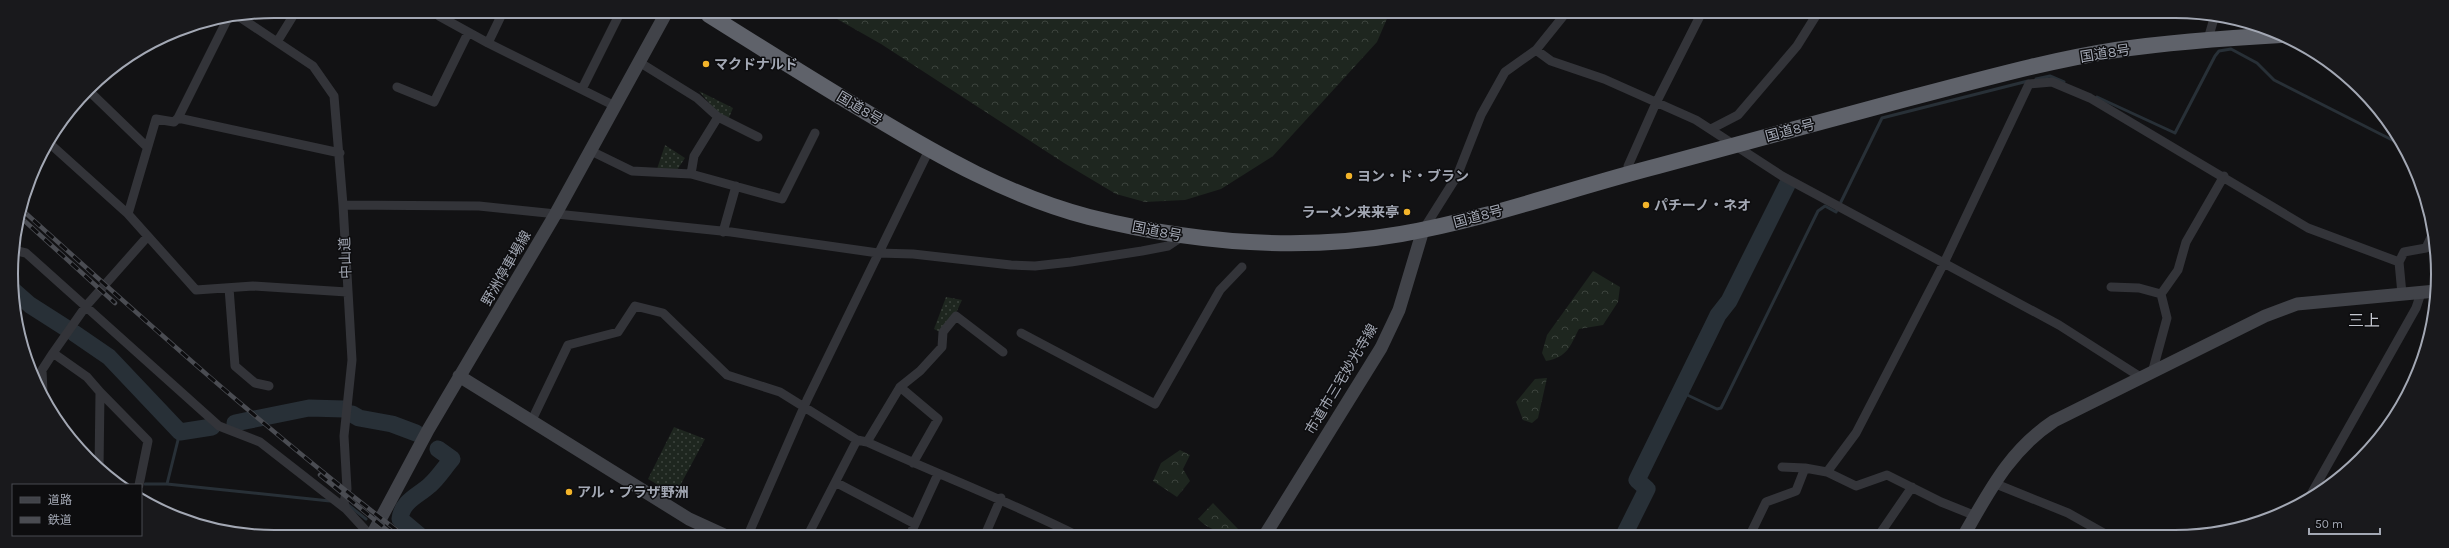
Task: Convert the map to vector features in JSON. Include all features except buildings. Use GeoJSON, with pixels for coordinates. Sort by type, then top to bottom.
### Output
{"type":"FeatureCollection","features":[{"type":"Feature","properties":{"kind":"highway","name":"国道8号"},"geometry":{"type":"LineString","coordinates":[[714,18],[929,150],[1018,192],[1087,216],[1183,236],[1257,243],[1302,243],[1393,235],[1423,230],[1485,215],[1629,173],[2035,65],[2116,50],[2208,39],[2269,36]]}},
{"type":"Feature","properties":{"kind":"street"},"geometry":{"type":"LineString","coordinates":[[277,42],[292,18]]}},
{"type":"Feature","properties":{"kind":"street"},"geometry":{"type":"LineString","coordinates":[[443,18],[488,43],[615,106]]}},
{"type":"Feature","properties":{"kind":"street"},"geometry":{"type":"LineString","coordinates":[[488,43],[500,18]]}},
{"type":"Feature","properties":{"kind":"street"},"geometry":{"type":"LineString","coordinates":[[582,89],[618,18]]}},
{"type":"Feature","properties":{"kind":"street","name":"野洲停車場線"},"geometry":{"type":"LineString","coordinates":[[374,530],[459,376],[591,151],[663,18]]}},
{"type":"Feature","properties":{"kind":"street"},"geometry":{"type":"LineString","coordinates":[[1423,230],[1457,176],[1481,115],[1505,72],[1536,50],[1563,18]]}},
{"type":"Feature","properties":{"kind":"street"},"geometry":{"type":"LineString","coordinates":[[1629,173],[1628,166],[1656,103],[1699,18]]}},
{"type":"Feature","properties":{"kind":"street"},"geometry":{"type":"LineString","coordinates":[[1711,129],[1738,115],[1796,46],[1814,18]]}},
{"type":"Feature","properties":{"kind":"street","name":"中山道"},"geometry":{"type":"LineString","coordinates":[[244,20],[313,66],[329,88],[336,106],[340,153],[347,292],[351,319],[352,360],[343,452],[346,485],[344,499],[346,509]]}},
{"type":"Feature","properties":{"kind":"street"},"geometry":{"type":"LineString","coordinates":[[2208,39],[2213,21]]}},
{"type":"Feature","properties":{"kind":"street"},"geometry":{"type":"LineString","coordinates":[[128,214],[156,119],[174,122],[178,118],[226,23]]}},
{"type":"Feature","properties":{"kind":"street"},"geometry":{"type":"LineString","coordinates":[[397,87],[434,102],[468,32]]}},
{"type":"Feature","properties":{"kind":"street"},"geometry":{"type":"LineString","coordinates":[[1536,50],[1551,61],[1604,79],[1711,129],[1733,146],[1787,179],[2059,325],[2147,375]]}},
{"type":"Feature","properties":{"kind":"street"},"geometry":{"type":"LineString","coordinates":[[639,62],[697,98],[718,117],[758,137]]}},
{"type":"Feature","properties":{"kind":"street"},"geometry":{"type":"LineString","coordinates":[[1827,472],[1856,433],[1944,263],[2029,84],[2052,82],[2090,98],[2224,176],[2308,228],[2399,262]]}},
{"type":"Feature","properties":{"kind":"street"},"geometry":{"type":"LineString","coordinates":[[92,94],[147,146]]}},
{"type":"Feature","properties":{"kind":"street"},"geometry":{"type":"LineString","coordinates":[[691,174],[694,156],[718,117]]}},
{"type":"Feature","properties":{"kind":"street"},"geometry":{"type":"LineString","coordinates":[[178,118],[340,153]]}},
{"type":"Feature","properties":{"kind":"street"},"geometry":{"type":"LineString","coordinates":[[591,151],[632,171],[691,174],[782,199],[815,133]]}},
{"type":"Feature","properties":{"kind":"street"},"geometry":{"type":"LineString","coordinates":[[52,146],[128,214],[196,290],[253,286],[347,292]]}},
{"type":"Feature","properties":{"kind":"street"},"geometry":{"type":"LineString","coordinates":[[750,530],[804,408],[929,150]]}},
{"type":"Feature","properties":{"kind":"street"},"geometry":{"type":"LineString","coordinates":[[2147,375],[2167,318],[2161,294],[2178,270],[2186,242],[2224,176]]}},
{"type":"Feature","properties":{"kind":"street"},"geometry":{"type":"LineString","coordinates":[[723,232],[736,186]]}},
{"type":"Feature","properties":{"kind":"street"},"geometry":{"type":"LineString","coordinates":[[343,205],[479,206],[723,232],[878,253],[913,254],[1011,265],[1035,266],[1168,246],[1183,236]]}},
{"type":"Feature","properties":{"kind":"street","name":"市道市三宅妙光寺線"},"geometry":{"type":"LineString","coordinates":[[1268,530],[1381,348],[1399,310],[1423,230]]}},
{"type":"Feature","properties":{"kind":"street"},"geometry":{"type":"LineString","coordinates":[[43,384],[42,370],[52,353],[86,306],[148,236]]}},
{"type":"Feature","properties":{"kind":"street"},"geometry":{"type":"LineString","coordinates":[[2402,294],[2399,262],[2404,252],[2426,248],[2429,242]]}},
{"type":"Feature","properties":{"kind":"street"},"geometry":{"type":"LineString","coordinates":[[19,251],[26,253],[219,426],[260,442],[346,509],[366,530]]}},
{"type":"Feature","properties":{"kind":"street"},"geometry":{"type":"LineString","coordinates":[[1021,333],[1156,404],[1220,290],[1242,267]]}},
{"type":"Feature","properties":{"kind":"street"},"geometry":{"type":"LineString","coordinates":[[2110,287],[2140,288],[2161,294]]}},
{"type":"Feature","properties":{"kind":"street"},"geometry":{"type":"LineString","coordinates":[[229,288],[235,366],[255,383],[269,386]]}},
{"type":"Feature","properties":{"kind":"street"},"geometry":{"type":"LineString","coordinates":[[1967,530],[2010,459],[2033,435],[2054,421],[2265,316],[2297,304],[2430,292]]}},
{"type":"Feature","properties":{"kind":"street"},"geometry":{"type":"LineString","coordinates":[[2314,489],[2416,308],[2421,293]]}},
{"type":"Feature","properties":{"kind":"street"},"geometry":{"type":"LineString","coordinates":[[531,422],[568,345],[618,332],[635,306],[663,312],[727,375],[780,392],[857,440],[868,442],[938,474],[1001,498],[1066,530]]}},
{"type":"Feature","properties":{"kind":"street"},"geometry":{"type":"LineString","coordinates":[[868,442],[900,387],[926,365],[942,347],[943,332],[956,316],[1003,352]]}},
{"type":"Feature","properties":{"kind":"street"},"geometry":{"type":"LineString","coordinates":[[52,353],[87,377],[148,441],[139,484]]}},
{"type":"Feature","properties":{"kind":"street"},"geometry":{"type":"LineString","coordinates":[[459,376],[689,519],[713,530]]}},
{"type":"Feature","properties":{"kind":"street"},"geometry":{"type":"LineString","coordinates":[[900,387],[938,419],[913,463]]}},
{"type":"Feature","properties":{"kind":"street"},"geometry":{"type":"LineString","coordinates":[[99,461],[100,392]]}},
{"type":"Feature","properties":{"kind":"street"},"geometry":{"type":"LineString","coordinates":[[812,530],[837,483],[857,440]]}},
{"type":"Feature","properties":{"kind":"street"},"geometry":{"type":"LineString","coordinates":[[1782,467],[1805,468],[1827,472],[1856,486],[1887,475],[1976,516]]}},
{"type":"Feature","properties":{"kind":"street"},"geometry":{"type":"LineString","coordinates":[[1752,530],[1766,502],[1796,491],[1805,468]]}},
{"type":"Feature","properties":{"kind":"street"},"geometry":{"type":"LineString","coordinates":[[912,530],[938,474]]}},
{"type":"Feature","properties":{"kind":"street"},"geometry":{"type":"LineString","coordinates":[[837,483],[915,524]]}},
{"type":"Feature","properties":{"kind":"street"},"geometry":{"type":"LineString","coordinates":[[1996,484],[2068,513],[2098,530]]}},
{"type":"Feature","properties":{"kind":"street"},"geometry":{"type":"LineString","coordinates":[[1882,530],[1912,487]]}},
{"type":"Feature","properties":{"kind":"street"},"geometry":{"type":"LineString","coordinates":[[987,530],[1001,498]]}},
{"type":"Feature","properties":{"kind":"green space"},"geometry":{"type":"Polygon","coordinates":[[[835,18],[1387,18],[1377,42],[1273,156],[1221,189],[1185,200],[1145,202],[1116,194],[1064,163],[881,44],[835,18]]]}},
{"type":"Feature","properties":{"kind":"green space"},"geometry":{"type":"Polygon","coordinates":[[[699,91],[733,108],[728,120],[721,117],[699,91]]]}},
{"type":"Feature","properties":{"kind":"green space"},"geometry":{"type":"Polygon","coordinates":[[[665,145],[685,158],[677,170],[657,169],[665,145]]]}},
{"type":"Feature","properties":{"kind":"green space"},"geometry":{"type":"Polygon","coordinates":[[[1593,271],[1620,287],[1618,302],[1603,325],[1579,329],[1564,354],[1546,361],[1542,353],[1547,335],[1593,271]]]}},
{"type":"Feature","properties":{"kind":"green space"},"geometry":{"type":"Polygon","coordinates":[[[946,297],[962,300],[956,313],[940,332],[934,329],[946,297]]]}},
{"type":"Feature","properties":{"kind":"green space"},"geometry":{"type":"Polygon","coordinates":[[[1547,378],[1538,418],[1532,423],[1523,420],[1516,402],[1535,379],[1547,378]]]}},
{"type":"Feature","properties":{"kind":"green space"},"geometry":{"type":"Polygon","coordinates":[[[674,427],[705,439],[675,495],[648,479],[674,427]]]}},
{"type":"Feature","properties":{"kind":"green space"},"geometry":{"type":"Polygon","coordinates":[[[1180,450],[1190,455],[1183,469],[1190,481],[1177,497],[1153,481],[1161,463],[1180,450]]]}},
{"type":"Feature","properties":{"kind":"green space"},"geometry":{"type":"Polygon","coordinates":[[[1213,503],[1239,530],[1212,529],[1198,519],[1213,503]]]}},
{"type":"Feature","properties":{"kind":"waterway"},"geometry":{"type":"LineString","coordinates":[[2097,97],[2175,133],[2215,56],[2219,51],[2231,49],[2257,63],[2274,80],[2394,141]]}},
{"type":"Feature","properties":{"kind":"waterway"},"geometry":{"type":"LineString","coordinates":[[2036,79],[2050,76],[2064,82]]}},
{"type":"Feature","properties":{"kind":"waterway"},"geometry":{"type":"LineString","coordinates":[[1681,392],[1717,409],[1721,408],[1818,211],[1825,206],[1836,212],[1882,118],[2028,81]]}},
{"type":"Feature","properties":{"kind":"waterway"},"geometry":{"type":"LineString","coordinates":[[1626,530],[1647,489],[1637,480],[1718,315],[1729,301],[1787,185]]}},
{"type":"Feature","properties":{"kind":"waterway"},"geometry":{"type":"LineString","coordinates":[[19,296],[30,305],[66,328]]}},
{"type":"Feature","properties":{"kind":"waterway"},"geometry":{"type":"LineString","coordinates":[[74,333],[109,357],[180,432],[212,427]]}},
{"type":"Feature","properties":{"kind":"waterway"},"geometry":{"type":"LineString","coordinates":[[235,423],[309,408],[344,409]]}},
{"type":"Feature","properties":{"kind":"waterway"},"geometry":{"type":"LineString","coordinates":[[352,414],[359,418],[392,424],[416,433]]}},
{"type":"Feature","properties":{"kind":"waterway"},"geometry":{"type":"LineString","coordinates":[[167,484],[180,432]]}},
{"type":"Feature","properties":{"kind":"waterway"},"geometry":{"type":"LineString","coordinates":[[413,530],[400,519],[401,513],[407,503],[433,482],[452,459],[438,449]]}},
{"type":"Feature","properties":{"kind":"waterway"},"geometry":{"type":"LineString","coordinates":[[145,484],[167,484],[330,501]]}},
{"type":"Feature","properties":{"kind":"waterway"},"geometry":{"type":"LineString","coordinates":[[347,504],[366,519]]}},
{"type":"Feature","properties":{"kind":"waterway"},"geometry":{"type":"LineString","coordinates":[[396,520],[400,519]]}},
{"type":"Feature","properties":{"kind":"railway"},"geometry":{"type":"LineString","coordinates":[[26,213],[160,334],[304,457],[397,530]]}},
{"type":"Feature","properties":{"kind":"railway"},"geometry":{"type":"LineString","coordinates":[[24,220],[115,303]]}},
{"type":"Feature","properties":{"kind":"railway"},"geometry":{"type":"LineString","coordinates":[[320,475],[387,530]]}},
{"type":"Feature","properties":{"kind":"place","name":"マクドナルド"},"geometry":{"type":"Point","coordinates":[706,64]}},
{"type":"Feature","properties":{"kind":"place","name":"ヨン・ド・ブラン"},"geometry":{"type":"Point","coordinates":[1349,176]}},
{"type":"Feature","properties":{"kind":"place","name":"パチーノ・ネオ"},"geometry":{"type":"Point","coordinates":[1646,205]}},
{"type":"Feature","properties":{"kind":"place","name":"ラーメン来来亭"},"geometry":{"type":"Point","coordinates":[1407,212]}},
{"type":"Feature","properties":{"kind":"place","name":"アル・プラザ野洲"},"geometry":{"type":"Point","coordinates":[569,492]}},
{"type":"Feature","properties":{"kind":"district","name":"三上"},"geometry":{"type":"Point","coordinates":[2364,320]}}]}
